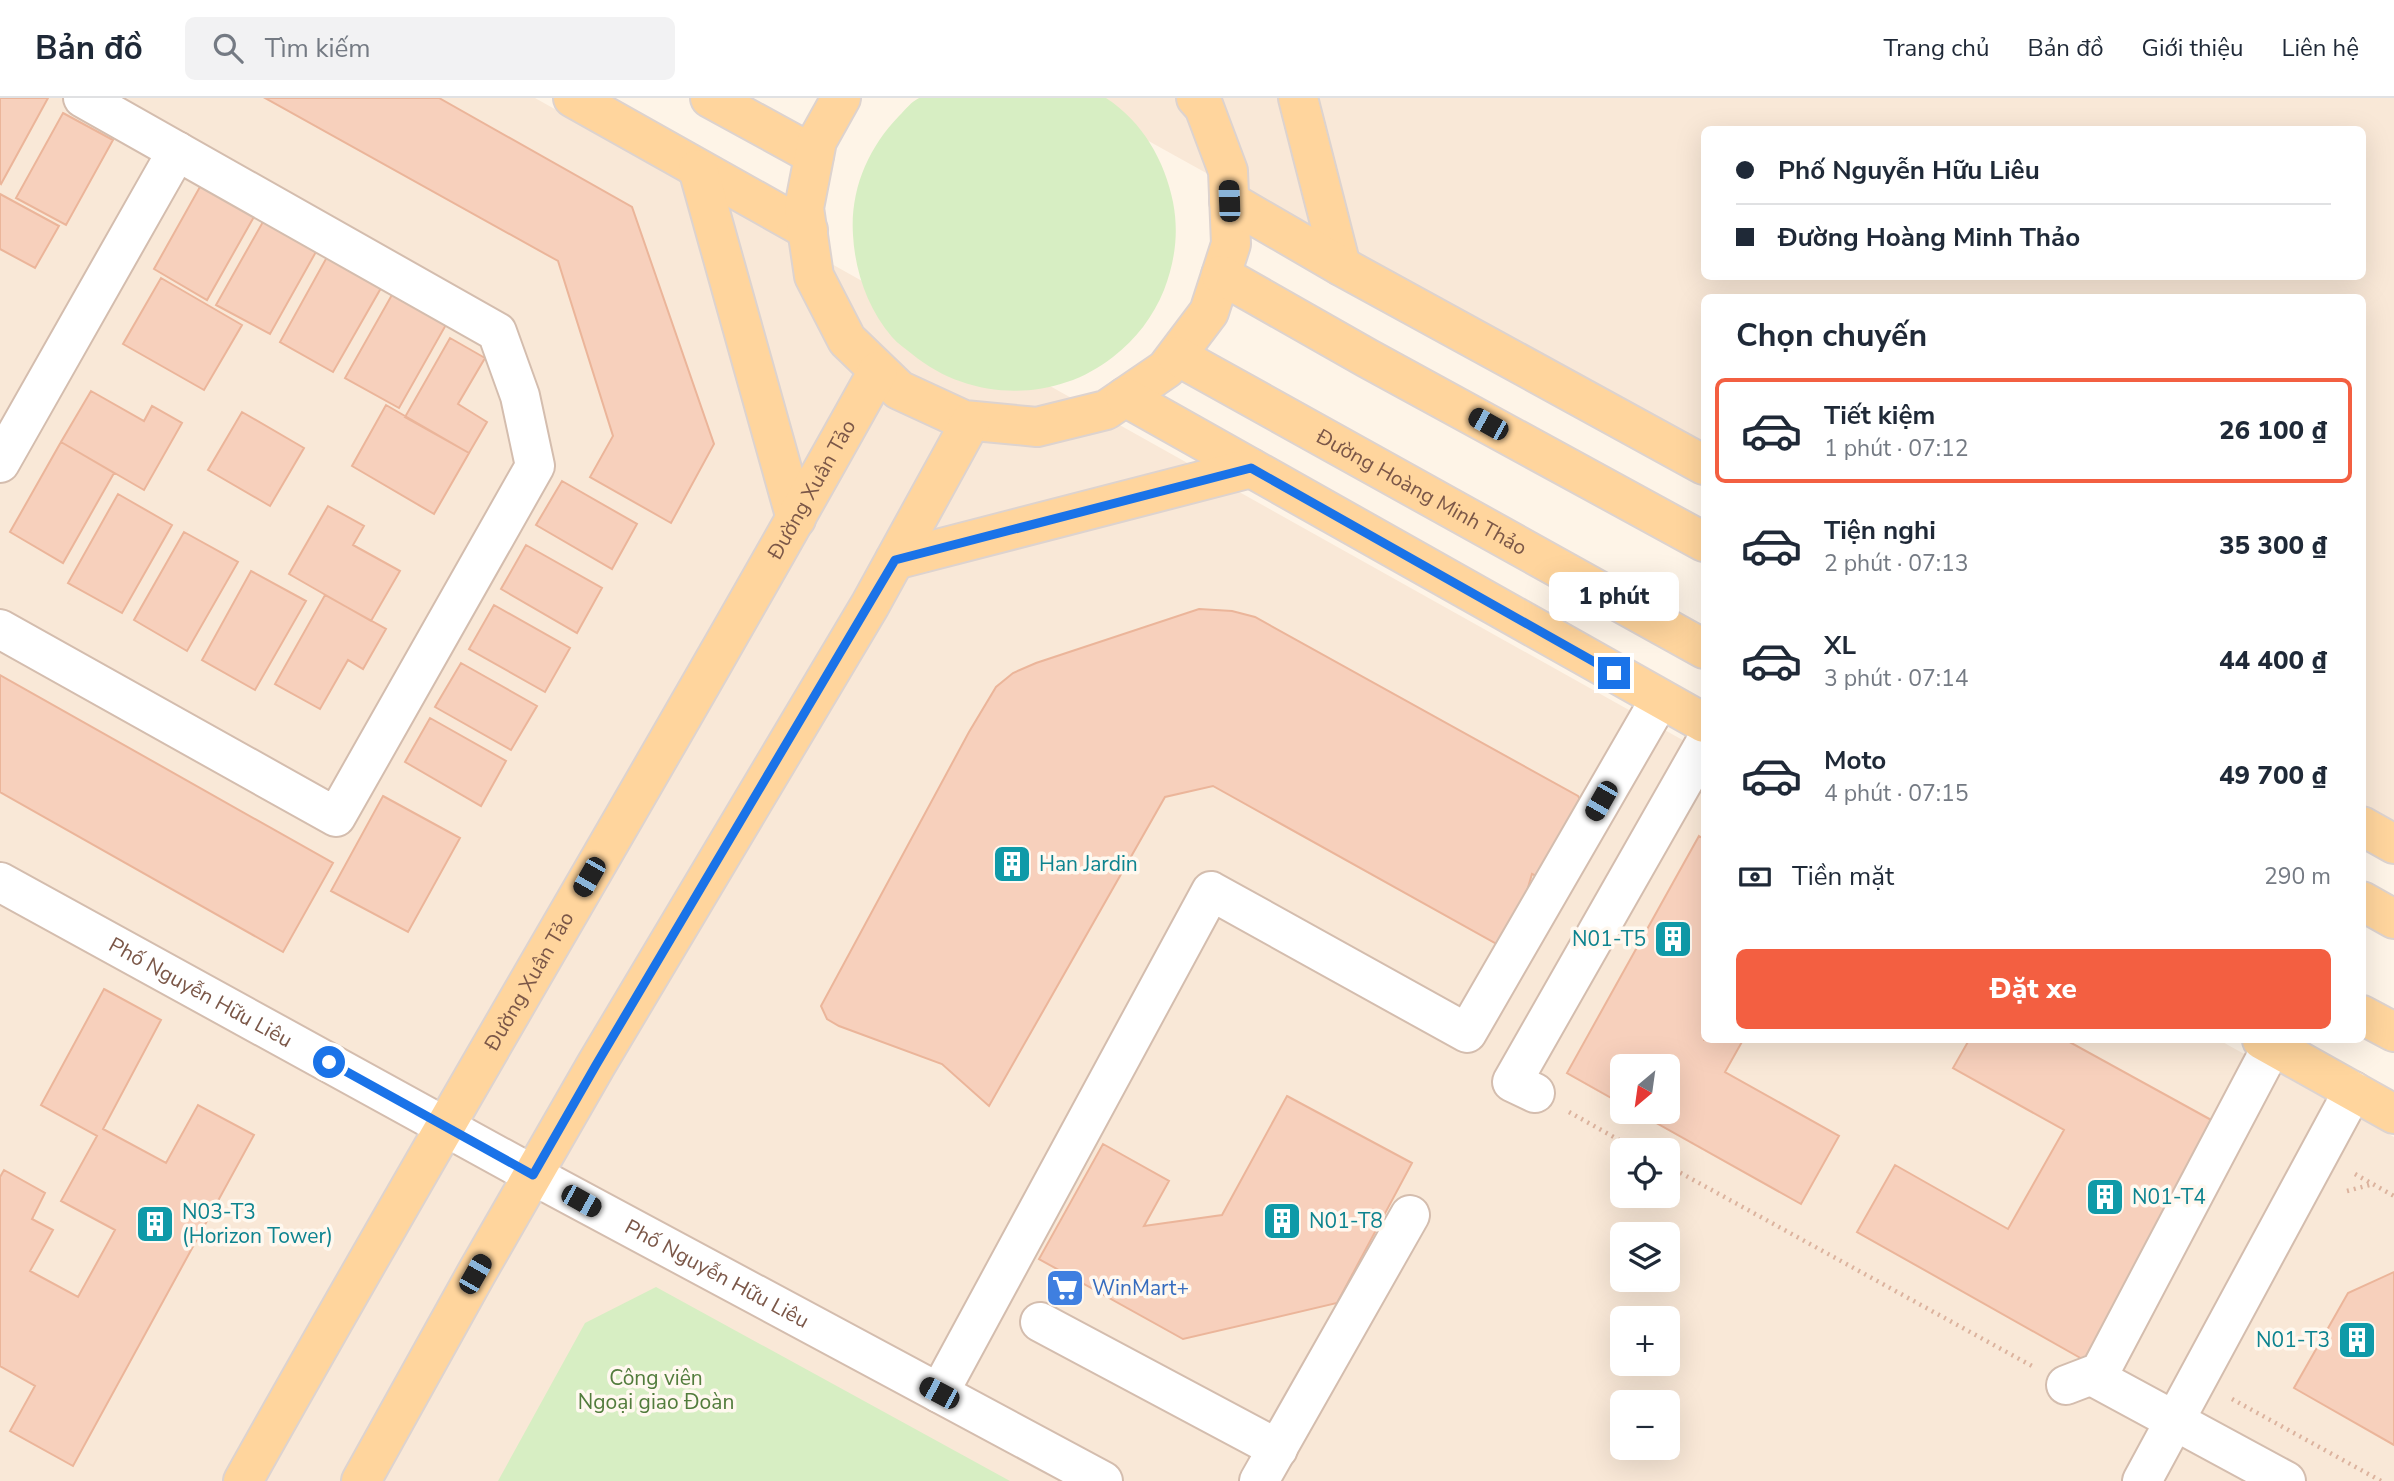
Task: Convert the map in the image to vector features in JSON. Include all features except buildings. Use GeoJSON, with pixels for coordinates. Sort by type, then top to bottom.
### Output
{"type":"FeatureCollection","features":[{"type":"Feature","properties":{"kind":"main road"},"geometry":{"type":"LineString","coordinates":[[573,98],[807,230]]}},
{"type":"Feature","properties":{"kind":"main road"},"geometry":{"type":"LineString","coordinates":[[710,98],[814,155]]}},
{"type":"Feature","properties":{"kind":"main road"},"geometry":{"type":"LineString","coordinates":[[841,98],[817,141],[804,208],[814,276],[847,341],[899,390],[964,421],[1037,427],[1106,410],[1166,369],[1209,312],[1231,244],[1228,171],[1204,107],[1196,98]]}},
{"type":"Feature","properties":{"kind":"main road"},"geometry":{"type":"LineString","coordinates":[[1298,98],[1341,266]]}},
{"type":"Feature","properties":{"kind":"main road"},"geometry":{"type":"LineString","coordinates":[[698,169],[796,519]]}},
{"type":"Feature","properties":{"kind":"main road"},"geometry":{"type":"LineString","coordinates":[[1229,201],[1341,266],[1701,463]]}},
{"type":"Feature","properties":{"kind":"main road"},"geometry":{"type":"LineString","coordinates":[[1221,275],[1701,540]]}},
{"type":"Feature","properties":{"kind":"main road","name":"Đường Hoàng Minh Thảo"},"geometry":{"type":"LineString","coordinates":[[1177,356],[1701,647]]}},
{"type":"Feature","properties":{"kind":"main road","name":"Đường Xuân Tảo"},"geometry":{"type":"LineString","coordinates":[[243,1481],[388,1222],[446,1127],[796,519],[878,371]]}},
{"type":"Feature","properties":{"kind":"main road"},"geometry":{"type":"LineString","coordinates":[[1125,397],[1701,721]]}},
{"type":"Feature","properties":{"kind":"main road"},"geometry":{"type":"LineString","coordinates":[[360,1481],[596,1065],[895,560],[971,421]]}},
{"type":"Feature","properties":{"kind":"main road"},"geometry":{"type":"LineString","coordinates":[[895,560],[1251,468]]}},
{"type":"Feature","properties":{"kind":"main road"},"geometry":{"type":"LineString","coordinates":[[2366,828],[2394,844]]}},
{"type":"Feature","properties":{"kind":"main road"},"geometry":{"type":"LineString","coordinates":[[2366,903],[2394,919]]}},
{"type":"Feature","properties":{"kind":"main road"},"geometry":{"type":"LineString","coordinates":[[2366,1017],[2394,1032]]}},
{"type":"Feature","properties":{"kind":"main road"},"geometry":{"type":"LineString","coordinates":[[2267,1043],[2394,1114]]}},
{"type":"Feature","properties":{"kind":"street"},"geometry":{"type":"LineString","coordinates":[[0,629],[336,817],[535,466],[520,397],[497,332],[83,98]]}},
{"type":"Feature","properties":{"kind":"street"},"geometry":{"type":"LineString","coordinates":[[0,463],[177,151]]}},
{"type":"Feature","properties":{"kind":"street"},"geometry":{"type":"LineString","coordinates":[[939,1393],[1211,891],[1467,1032],[1660,699]]}},
{"type":"Feature","properties":{"kind":"street"},"geometry":{"type":"LineString","coordinates":[[1535,1093],[1512,1082],[1701,750]]}},
{"type":"Feature","properties":{"kind":"street","name":"Phố Nguyễn Hữu Liêu"},"geometry":{"type":"LineString","coordinates":[[0,882],[533,1175],[1103,1481]]}},
{"type":"Feature","properties":{"kind":"street"},"geometry":{"type":"LineString","coordinates":[[2079,1380],[2100,1372],[2267,1043]]}},
{"type":"Feature","properties":{"kind":"street"},"geometry":{"type":"LineString","coordinates":[[2145,1480],[2174,1421],[2353,1091]]}},
{"type":"Feature","properties":{"kind":"street"},"geometry":{"type":"LineString","coordinates":[[1040,1322],[1268,1465],[1410,1215]]}},
{"type":"Feature","properties":{"kind":"street"},"geometry":{"type":"LineString","coordinates":[[2079,1380],[2174,1421],[2286,1481]]}},
{"type":"Feature","properties":{"kind":"path"},"geometry":{"type":"LineString","coordinates":[[1535,1093],[1616,1138]]}},
{"type":"Feature","properties":{"kind":"path"},"geometry":{"type":"LineString","coordinates":[[1680,1172],[2079,1380]]}},
{"type":"Feature","properties":{"kind":"path"},"geometry":{"type":"LineString","coordinates":[[2344,1192],[2373,1184]]}},
{"type":"Feature","properties":{"kind":"path"},"geometry":{"type":"LineString","coordinates":[[2231,1391],[2232,1401],[2381,1481]]}},
{"type":"Feature","properties":{"kind":"shaded area"},"geometry":{"type":"Polygon","coordinates":[[[0,98],[535,98],[1701,750],[1701,1043],[2224,1043],[2394,1137],[2394,1481],[0,1481],[0,98]]]}},
{"type":"Feature","properties":{"kind":"shaded area"},"geometry":{"type":"Polygon","coordinates":[[[1071,98],[2394,98],[2394,831],[2366,816],[2366,294],[1701,294],[1701,447],[1071,98]]]}},
{"type":"Feature","properties":{"kind":"green space"},"geometry":{"type":"Polygon","coordinates":[[[919,98],[1106,98],[1119,107],[1141,130],[1158,157],[1169,187],[1175,213],[1175,247],[1168,279],[1155,309],[1129,343],[1113,357],[1090,372],[1065,383],[1012,391],[960,381],[935,370],[892,337],[876,314],[864,289],[857,263],[853,218],[858,186],[870,156],[888,128],[919,98]]]}},
{"type":"Feature","properties":{"kind":"green space","name":"Công viên Ngoại giao Đoàn"},"geometry":{"type":"Polygon","coordinates":[[[656,1287],[1010,1481],[498,1481],[585,1323],[656,1287]]]}},
{"type":"Feature","properties":{"kind":"place","name":"Han Jardin"},"geometry":{"type":"Point","coordinates":[1012,864]}},
{"type":"Feature","properties":{"kind":"place","name":"N01-T5"},"geometry":{"type":"Point","coordinates":[1673,939]}},
{"type":"Feature","properties":{"kind":"place","name":"N01-T4"},"geometry":{"type":"Point","coordinates":[2105,1197]}},
{"type":"Feature","properties":{"kind":"place","name":"N01-T8"},"geometry":{"type":"Point","coordinates":[1282,1221]}},
{"type":"Feature","properties":{"kind":"place","name":"N03-T3 (Horizon Tower)"},"geometry":{"type":"Point","coordinates":[155,1224]}},
{"type":"Feature","properties":{"kind":"place","name":"WinMart+"},"geometry":{"type":"Point","coordinates":[1065,1288]}},
{"type":"Feature","properties":{"kind":"place","name":"N01-T3"},"geometry":{"type":"Point","coordinates":[2357,1340]}},
{"type":"Feature","properties":{"kind":"route"},"geometry":{"type":"LineString","coordinates":[[329,1062],[533,1175],[895,560],[1251,468],[1614,673]]}}]}
